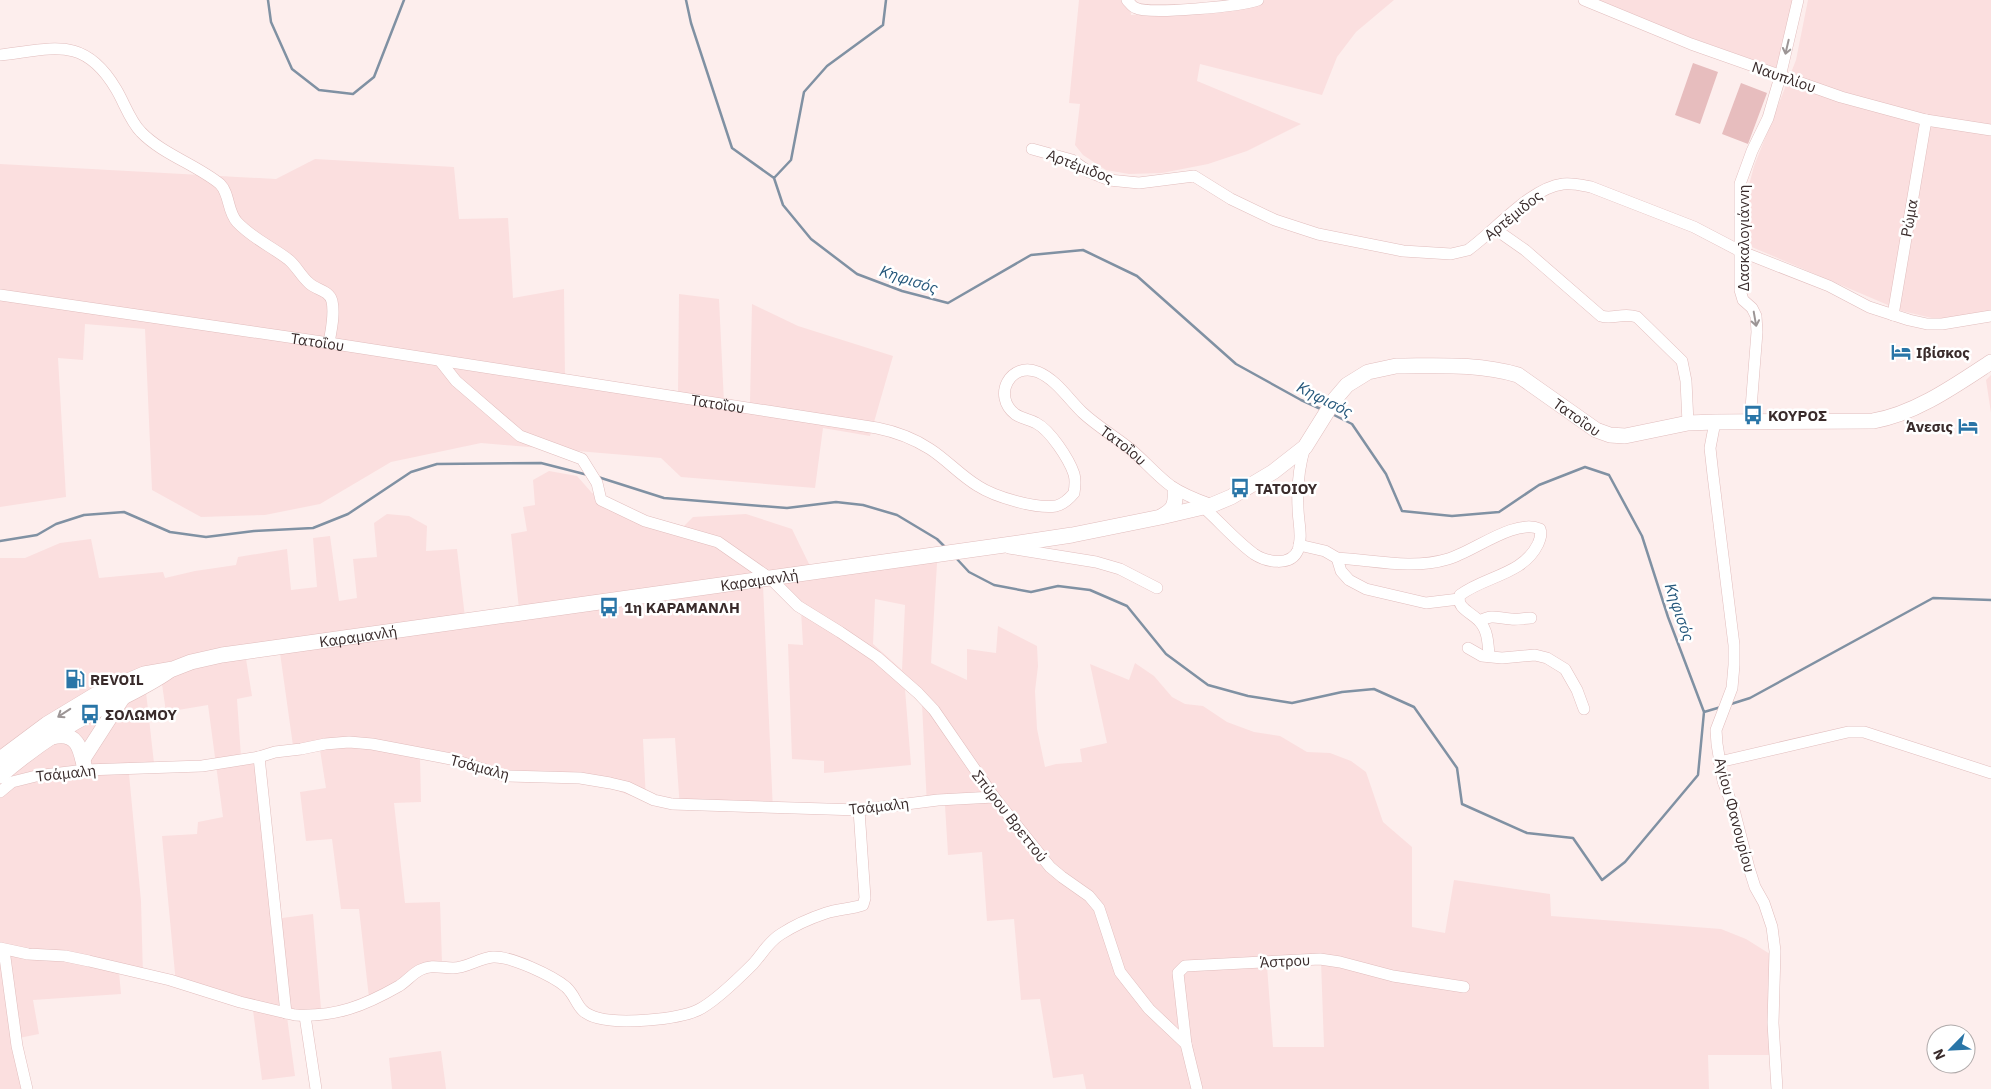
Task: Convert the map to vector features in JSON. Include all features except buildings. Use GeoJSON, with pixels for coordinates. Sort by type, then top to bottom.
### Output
{"type":"FeatureCollection","features":[{"type":"Feature","properties":{"kind":"main road","name":"Τατοΐου"},"geometry":{"type":"LineString","coordinates":[[1204,507],[1258,482],[1286,464],[1305,447],[1335,399],[1347,385],[1360,375],[1385,367],[1471,365],[1495,368],[1518,375],[1603,433],[1625,436],[1688,423],[1873,421],[1884,419],[1935,396],[1991,362]]}},
{"type":"Feature","properties":{"kind":"main road"},"geometry":{"type":"LineString","coordinates":[[1161,517],[1173,508],[1176,501],[1175,492]]}},
{"type":"Feature","properties":{"kind":"main road","name":"Καραμανλή"},"geometry":{"type":"LineString","coordinates":[[0,759],[47,724],[95,695],[144,674],[173,669],[206,658],[253,649],[771,579],[1072,535],[1204,507]]}},
{"type":"Feature","properties":{"kind":"main road","name":"Καραμανλή"},"geometry":{"type":"LineString","coordinates":[[0,776],[52,737],[90,714],[150,685],[173,669]]}},
{"type":"Feature","properties":{"kind":"main road"},"geometry":{"type":"LineString","coordinates":[[84,764],[124,696]]}},
{"type":"Feature","properties":{"kind":"main road"},"geometry":{"type":"LineString","coordinates":[[52,737],[59,735],[73,739],[78,744],[84,764]]}},
{"type":"Feature","properties":{"kind":"street"},"geometry":{"type":"LineString","coordinates":[[1127,0],[1136,9],[1155,10],[1239,5],[1258,0]]}},
{"type":"Feature","properties":{"kind":"street","name":"Ναυπλίου"},"geometry":{"type":"LineString","coordinates":[[1584,0],[1691,44],[1841,97],[1926,120],[1991,130]]}},
{"type":"Feature","properties":{"kind":"street","name":"Δασκαλογιάννη"},"geometry":{"type":"LineString","coordinates":[[1750,421],[1757,332],[1756,316],[1752,308],[1744,300],[1740,290],[1740,184],[1768,118],[1780,77],[1798,0]]}},
{"type":"Feature","properties":{"kind":"street"},"geometry":{"type":"LineString","coordinates":[[0,55],[68,48],[82,53],[100,66],[115,87],[139,130],[153,143],[220,184],[224,188],[228,207],[234,219],[250,235],[288,259],[296,266],[309,284],[329,295],[332,300],[332,316],[329,343]]}},
{"type":"Feature","properties":{"kind":"street","name":"Ρώμα"},"geometry":{"type":"LineString","coordinates":[[1893,315],[1926,120]]}},
{"type":"Feature","properties":{"kind":"street","name":"Αρτέμιδος"},"geometry":{"type":"LineString","coordinates":[[1032,149],[1072,160],[1090,172],[1109,180],[1139,183],[1194,176],[1231,199],[1275,220],[1318,234],[1403,251],[1439,254],[1461,253],[1468,250],[1540,192],[1563,184],[1576,184],[1590,187],[1694,227],[1740,251],[1829,286],[1869,306],[1893,315],[1927,324],[1942,324],[1991,316]]}},
{"type":"Feature","properties":{"kind":"street"},"geometry":{"type":"LineString","coordinates":[[1495,230],[1525,250],[1601,316],[1607,318],[1627,314],[1637,317],[1682,360],[1686,380],[1688,423]]}},
{"type":"Feature","properties":{"kind":"street","name":"Τατοΐου"},"geometry":{"type":"LineString","coordinates":[[0,295],[329,343],[441,362],[889,430],[902,433],[931,449],[979,487],[1027,504],[1056,506],[1064,503],[1074,493],[1074,475],[1069,464],[1045,429],[1013,412],[1007,405],[1003,394],[1005,384],[1009,378],[1016,372],[1027,370],[1038,372],[1048,378],[1084,414],[1127,446],[1179,491],[1204,507]]}},
{"type":"Feature","properties":{"kind":"street","name":"Σπύρου Βρεττού"},"geometry":{"type":"LineString","coordinates":[[441,362],[456,381],[520,436],[582,459],[597,483],[601,500],[646,521],[718,542],[771,579],[798,606],[877,657],[918,693],[934,710],[994,797],[1050,867],[1095,902],[1099,908],[1120,972],[1149,1009],[1186,1044]]}},
{"type":"Feature","properties":{"kind":"street","name":"Αγίου Φανουρίου"},"geometry":{"type":"LineString","coordinates":[[1715,422],[1710,448],[1734,645],[1732,688],[1716,730],[1719,762],[1755,887],[1764,903],[1772,927],[1774,951],[1772,1023],[1778,1089]]}},
{"type":"Feature","properties":{"kind":"street"},"geometry":{"type":"LineString","coordinates":[[1204,507],[1255,554],[1266,560],[1276,562],[1287,560],[1294,556],[1299,545],[1300,473],[1305,447]]}},
{"type":"Feature","properties":{"kind":"street","name":"Τατοΐου"},"geometry":{"type":"LineString","coordinates":[[1163,478],[1175,492],[1204,507]]}},
{"type":"Feature","properties":{"kind":"street"},"geometry":{"type":"LineString","coordinates":[[1299,545],[1325,551],[1337,558],[1429,564],[1449,559],[1512,530],[1534,526],[1540,529],[1541,538],[1530,557],[1505,573],[1463,592],[1459,598],[1426,603],[1366,589],[1349,580],[1341,571],[1337,558]]}},
{"type":"Feature","properties":{"kind":"street"},"geometry":{"type":"LineString","coordinates":[[998,546],[1096,562],[1120,569],[1157,588]]}},
{"type":"Feature","properties":{"kind":"street"},"geometry":{"type":"LineString","coordinates":[[1459,598],[1464,608],[1480,621],[1488,638],[1489,656]]}},
{"type":"Feature","properties":{"kind":"street"},"geometry":{"type":"LineString","coordinates":[[1480,621],[1489,616],[1512,619],[1531,618]]}},
{"type":"Feature","properties":{"kind":"street"},"geometry":{"type":"LineString","coordinates":[[1468,648],[1482,656],[1502,658],[1535,655],[1548,658],[1565,669],[1577,690],[1584,709]]}},
{"type":"Feature","properties":{"kind":"street"},"geometry":{"type":"LineString","coordinates":[[1719,762],[1848,732],[1872,735],[1991,774]]}},
{"type":"Feature","properties":{"kind":"street","name":"Τσάμαλη"},"geometry":{"type":"LineString","coordinates":[[0,792],[18,779],[84,764],[202,766],[259,757],[275,752],[349,742],[372,744],[451,759],[505,776],[580,778],[610,783],[627,787],[662,803],[859,810],[921,802],[994,797]]}},
{"type":"Feature","properties":{"kind":"street"},"geometry":{"type":"LineString","coordinates":[[259,757],[286,1013]]}},
{"type":"Feature","properties":{"kind":"street"},"geometry":{"type":"LineString","coordinates":[[27,1089],[17,1046],[2,949],[89,960],[170,980],[240,1002],[305,1016],[327,1015],[350,1010],[386,994],[403,984],[417,971],[431,966],[455,968],[495,957],[508,960],[549,977],[567,988],[582,1010],[597,1018],[622,1021],[690,1013],[711,1003],[754,963],[770,942],[782,933],[827,913],[863,905],[865,898],[859,810]]}},
{"type":"Feature","properties":{"kind":"street","name":"Άστρου"},"geometry":{"type":"LineString","coordinates":[[1186,1044],[1178,973],[1185,966],[1320,959],[1393,976],[1464,987]]}},
{"type":"Feature","properties":{"kind":"street"},"geometry":{"type":"LineString","coordinates":[[305,1016],[316,1089]]}},
{"type":"Feature","properties":{"kind":"street"},"geometry":{"type":"LineString","coordinates":[[1186,1044],[1197,1089]]}},
{"type":"Feature","properties":{"kind":"shaded area"},"geometry":{"type":"Polygon","coordinates":[[[1079,0],[1130,0],[1131,15],[1168,13],[1229,0],[1394,0],[1356,32],[1337,57],[1322,95],[1200,64],[1197,81],[1301,124],[1247,151],[1208,164],[1162,173],[1129,174],[1106,170],[1083,155],[1075,145],[1080,104],[1069,103],[1079,0]]]}},
{"type":"Feature","properties":{"kind":"shaded area"},"geometry":{"type":"Polygon","coordinates":[[[1597,0],[1795,0],[1779,69],[1655,25],[1597,0]]]}},
{"type":"Feature","properties":{"kind":"shaded area"},"geometry":{"type":"Polygon","coordinates":[[[1808,0],[1991,0],[1991,311],[1940,320],[1902,311],[1747,245],[1745,201],[1754,166],[1796,60],[1808,0]]]}},
{"type":"Feature","properties":{"kind":"shaded area"},"geometry":{"type":"Polygon","coordinates":[[[1693,63],[1718,72],[1700,124],[1675,115],[1693,63]]]}},
{"type":"Feature","properties":{"kind":"shaded area"},"geometry":{"type":"Polygon","coordinates":[[[1741,83],[1767,93],[1748,144],[1722,134],[1741,83]]]}},
{"type":"Feature","properties":{"kind":"shaded area"},"geometry":{"type":"Polygon","coordinates":[[[315,159],[454,167],[459,219],[508,218],[513,298],[564,289],[565,379],[678,391],[679,294],[719,299],[724,403],[750,403],[752,304],[798,326],[893,356],[870,436],[823,428],[815,488],[681,477],[661,458],[481,443],[391,462],[320,504],[265,515],[201,517],[152,490],[145,329],[85,324],[83,360],[58,358],[66,497],[0,507],[0,164],[276,179],[315,159]]]}},
{"type":"Feature","properties":{"kind":"shaded area"},"geometry":{"type":"Polygon","coordinates":[[[1991,375],[1991,413],[1986,380],[1991,375]]]}},
{"type":"Feature","properties":{"kind":"shaded area"},"geometry":{"type":"Polygon","coordinates":[[[549,471],[577,476],[592,493],[650,517],[684,526],[693,517],[746,514],[792,529],[810,566],[934,550],[937,563],[931,663],[967,680],[967,649],[996,653],[998,626],[1037,646],[1038,666],[1035,691],[1037,729],[1045,767],[1082,762],[1080,749],[1107,743],[1090,664],[1129,680],[1135,663],[1154,676],[1172,697],[1185,704],[1203,706],[1227,722],[1254,732],[1280,736],[1307,752],[1330,753],[1351,761],[1366,772],[1383,822],[1412,847],[1412,927],[1445,933],[1454,880],[1550,894],[1551,916],[1721,929],[1746,939],[1778,959],[1777,1055],[1708,1055],[1709,1089],[1086,1089],[1083,1074],[1053,1078],[1040,999],[1021,1000],[1014,919],[987,921],[982,852],[948,855],[945,805],[927,806],[922,704],[905,689],[911,765],[824,773],[824,761],[792,759],[788,644],[803,645],[801,611],[772,584],[763,585],[773,811],[680,809],[675,738],[643,739],[646,801],[604,786],[579,783],[503,782],[439,760],[420,757],[421,802],[394,803],[405,903],[440,902],[442,963],[392,985],[369,998],[359,909],[341,909],[332,839],[306,841],[300,792],[326,788],[320,750],[294,753],[280,653],[246,659],[252,696],[237,699],[241,757],[261,754],[282,918],[313,914],[322,1020],[287,1017],[295,1076],[262,1080],[253,1010],[176,984],[162,836],[197,834],[198,822],[223,817],[208,705],[166,712],[162,684],[146,692],[155,772],[129,774],[141,901],[143,976],[119,972],[121,994],[33,1000],[39,1034],[19,1038],[30,1089],[0,1089],[0,558],[25,558],[60,543],[91,539],[99,578],[163,572],[165,578],[236,565],[238,557],[287,549],[291,590],[317,587],[313,538],[330,536],[339,601],[357,598],[353,559],[377,557],[374,523],[387,514],[409,516],[427,526],[426,551],[457,549],[466,626],[520,618],[511,534],[527,531],[523,507],[535,505],[533,480],[549,471]],[[875,599],[873,644],[902,670],[905,605],[875,599]],[[1321,961],[1267,966],[1273,1047],[1324,1047],[1321,961]]]}},
{"type":"Feature","properties":{"kind":"shaded area"},"geometry":{"type":"Polygon","coordinates":[[[441,1051],[446,1089],[392,1089],[389,1058],[441,1051]]]}},
{"type":"Feature","properties":{"kind":"waterway","name":"Κηφισός"},"geometry":{"type":"LineString","coordinates":[[268,0],[271,22],[292,69],[319,90],[353,94],[374,77],[404,0]]}},
{"type":"Feature","properties":{"kind":"waterway","name":"Κηφισός"},"geometry":{"type":"LineString","coordinates":[[686,0],[691,23],[732,148],[774,178],[783,205],[811,239],[857,274],[902,291],[948,303],[1031,255],[1083,250],[1137,276],[1236,364],[1323,410]]}},
{"type":"Feature","properties":{"kind":"waterway"},"geometry":{"type":"LineString","coordinates":[[774,178],[791,160],[804,92],[827,66],[883,25],[886,0]]}},
{"type":"Feature","properties":{"kind":"waterway","name":"Κηφισός"},"geometry":{"type":"LineString","coordinates":[[1332,414],[1352,424],[1386,474],[1402,511],[1452,516],[1499,512],[1539,485],[1585,467],[1609,475],[1642,536],[1668,617],[1704,712],[1721,707]]}},
{"type":"Feature","properties":{"kind":"waterway"},"geometry":{"type":"LineString","coordinates":[[0,541],[37,535],[56,524],[84,515],[124,512],[170,532],[206,537],[254,531],[313,528],[348,514],[411,472],[437,464],[541,463],[588,475]]}},
{"type":"Feature","properties":{"kind":"waterway"},"geometry":{"type":"LineString","coordinates":[[598,477],[664,498],[787,508],[836,502],[863,505],[897,515],[937,539],[945,547]]}},
{"type":"Feature","properties":{"kind":"waterway"},"geometry":{"type":"LineString","coordinates":[[956,558],[969,572],[994,585],[1031,592],[1058,586],[1090,590],[1127,606],[1166,654],[1208,685],[1248,696],[1292,703],[1342,692],[1374,689],[1414,707],[1457,768],[1462,804],[1527,833],[1573,838],[1602,880],[1625,862],[1698,775],[1704,712]]}},
{"type":"Feature","properties":{"kind":"waterway","name":"Κηφισός"},"geometry":{"type":"LineString","coordinates":[[1731,704],[1750,698],[1933,598],[1991,600]]}},
{"type":"Feature","properties":{"kind":"place","name":"Ιβίσκος"},"geometry":{"type":"Point","coordinates":[1901,352]}},
{"type":"Feature","properties":{"kind":"place","name":"ΚΟΥΡΟΣ"},"geometry":{"type":"Point","coordinates":[1753,415]}},
{"type":"Feature","properties":{"kind":"place","name":"Άνεσις"},"geometry":{"type":"Point","coordinates":[1968,426]}},
{"type":"Feature","properties":{"kind":"place","name":"ΤΑΤΟΙΟΥ"},"geometry":{"type":"Point","coordinates":[1240,488]}},
{"type":"Feature","properties":{"kind":"place","name":"1η ΚΑΡΑΜΑΝΛΗ"},"geometry":{"type":"Point","coordinates":[609,607]}},
{"type":"Feature","properties":{"kind":"place","name":"REVOIL"},"geometry":{"type":"Point","coordinates":[75,679]}},
{"type":"Feature","properties":{"kind":"place","name":"ΣΟΛΩΜΟΥ"},"geometry":{"type":"Point","coordinates":[90,714]}}]}
